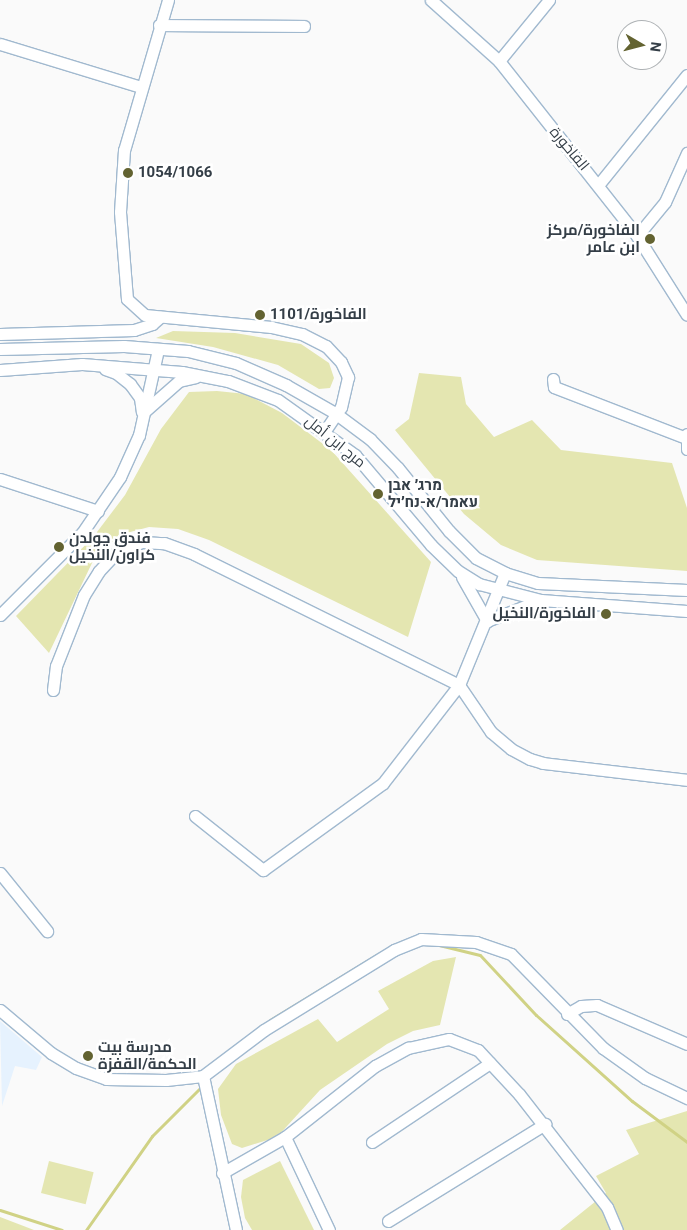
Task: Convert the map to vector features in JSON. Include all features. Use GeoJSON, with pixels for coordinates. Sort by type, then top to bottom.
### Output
{"type":"FeatureCollection","features":[{"type":"Feature","properties":{"kind":"street"},"geometry":{"type":"LineString","coordinates":[[168,0],[159,25],[124,150],[120,212],[126,299],[135,309],[160,317],[271,327],[302,334],[326,346],[341,362],[348,377],[346,392],[324,431]]}},
{"type":"Feature","properties":{"kind":"street"},"geometry":{"type":"LineString","coordinates":[[499,62],[549,0]]}},
{"type":"Feature","properties":{"kind":"street","name":"الفاخورة"},"geometry":{"type":"LineString","coordinates":[[435,2],[499,62],[598,184],[637,236],[687,315]]}},
{"type":"Feature","properties":{"kind":"street"},"geometry":{"type":"LineString","coordinates":[[159,25],[304,26]]}},
{"type":"Feature","properties":{"kind":"street"},"geometry":{"type":"LineString","coordinates":[[0,44],[141,87]]}},
{"type":"Feature","properties":{"kind":"street"},"geometry":{"type":"LineString","coordinates":[[598,184],[687,75]]}},
{"type":"Feature","properties":{"kind":"street"},"geometry":{"type":"LineString","coordinates":[[637,236],[665,202],[687,153]]}},
{"type":"Feature","properties":{"kind":"street"},"geometry":{"type":"LineString","coordinates":[[0,334],[134,330],[152,324],[160,317]]}},
{"type":"Feature","properties":{"kind":"street","name":"مرج ابن أمل"},"geometry":{"type":"LineString","coordinates":[[0,349],[124,346],[188,352],[236,363],[286,385],[335,413],[370,439],[398,468],[449,531],[476,558],[505,573],[538,583],[687,590]]}},
{"type":"Feature","properties":{"kind":"street"},"geometry":{"type":"LineString","coordinates":[[0,615],[54,565],[98,511],[120,477],[144,414],[158,349]]}},
{"type":"Feature","properties":{"kind":"street"},"geometry":{"type":"LineString","coordinates":[[94,365],[116,372],[130,384],[140,398],[144,414]]}},
{"type":"Feature","properties":{"kind":"street","name":"مرج ابن أمل"},"geometry":{"type":"LineString","coordinates":[[0,370],[94,365],[155,369],[228,381],[278,400],[355,454],[431,546],[458,571],[497,591],[541,600],[687,611]]}},
{"type":"Feature","properties":{"kind":"street"},"geometry":{"type":"LineString","coordinates":[[144,414],[161,394],[180,381],[201,376]]}},
{"type":"Feature","properties":{"kind":"street"},"geometry":{"type":"LineString","coordinates":[[553,379],[554,388],[687,440]]}},
{"type":"Feature","properties":{"kind":"street"},"geometry":{"type":"LineString","coordinates":[[0,479],[98,511]]}},
{"type":"Feature","properties":{"kind":"street"},"geometry":{"type":"LineString","coordinates":[[53,690],[56,666],[84,595],[117,552],[142,542],[164,543],[194,554],[459,685],[491,732],[511,749],[530,759],[543,763],[687,780]]}},
{"type":"Feature","properties":{"kind":"street"},"geometry":{"type":"LineString","coordinates":[[458,571],[472,589],[487,621]]}},
{"type":"Feature","properties":{"kind":"street"},"geometry":{"type":"LineString","coordinates":[[195,816],[264,870],[383,783],[459,685],[487,621],[505,573]]}},
{"type":"Feature","properties":{"kind":"street"},"geometry":{"type":"LineString","coordinates":[[487,621],[541,600]]}},
{"type":"Feature","properties":{"kind":"street"},"geometry":{"type":"LineString","coordinates":[[0,873],[47,931]]}},
{"type":"Feature","properties":{"kind":"street"},"geometry":{"type":"LineString","coordinates":[[0,1010],[52,1053],[76,1068],[106,1079],[166,1080],[203,1076],[264,1030],[394,950],[421,940],[476,942],[511,954],[567,1014],[624,1065],[687,1098]]}},
{"type":"Feature","properties":{"kind":"street"},"geometry":{"type":"LineString","coordinates":[[567,1014],[581,1006],[597,1005],[687,1044]]}},
{"type":"Feature","properties":{"kind":"street"},"geometry":{"type":"LineString","coordinates":[[222,1173],[285,1137],[375,1066],[408,1048],[450,1039],[478,1050],[545,1124],[607,1207],[616,1230]]}},
{"type":"Feature","properties":{"kind":"street"},"geometry":{"type":"LineString","coordinates":[[372,1142],[490,1063]]}},
{"type":"Feature","properties":{"kind":"street"},"geometry":{"type":"LineString","coordinates":[[203,1076],[222,1173],[236,1230]]}},
{"type":"Feature","properties":{"kind":"street"},"geometry":{"type":"LineString","coordinates":[[388,1221],[545,1124]]}},
{"type":"Feature","properties":{"kind":"street"},"geometry":{"type":"LineString","coordinates":[[285,1137],[329,1230]]}},
{"type":"Feature","properties":{"kind":"shaded area"},"geometry":{"type":"Polygon","coordinates":[[[0,1021],[42,1057],[36,1070],[15,1066],[2,1106],[0,1021]]]}},
{"type":"Feature","properties":{"kind":"green space"},"geometry":{"type":"Polygon","coordinates":[[[173,331],[235,333],[301,344],[329,363],[334,378],[330,388],[319,389],[278,365],[213,347],[156,338],[173,331]]]}},
{"type":"Feature","properties":{"kind":"green space"},"geometry":{"type":"Polygon","coordinates":[[[419,373],[461,377],[466,404],[494,437],[532,420],[561,450],[672,463],[687,508],[687,571],[537,560],[501,545],[464,514],[395,430],[409,419],[419,373]]]}},
{"type":"Feature","properties":{"kind":"green space"},"geometry":{"type":"Polygon","coordinates":[[[217,391],[246,394],[282,413],[331,450],[431,562],[408,637],[209,540],[178,529],[149,527],[119,535],[92,563],[49,653],[16,616],[94,536],[125,495],[161,429],[189,392],[217,391]]]}},
{"type":"Feature","properties":{"kind":"green space"},"geometry":{"type":"Polygon","coordinates":[[[456,957],[440,1025],[413,1031],[387,1044],[320,1090],[277,1137],[242,1148],[232,1144],[221,1115],[218,1089],[236,1064],[318,1019],[337,1042],[389,1009],[378,991],[433,961],[456,957]]]}},
{"type":"Feature","properties":{"kind":"green space"},"geometry":{"type":"Polygon","coordinates":[[[687,1111],[687,1230],[560,1230],[606,1193],[596,1176],[639,1154],[626,1130],[687,1111]]]}},
{"type":"Feature","properties":{"kind":"green space"},"geometry":{"type":"Polygon","coordinates":[[[49,1161],[94,1172],[86,1204],[41,1193],[49,1161]]]}},
{"type":"Feature","properties":{"kind":"green space"},"geometry":{"type":"Polygon","coordinates":[[[280,1161],[314,1230],[252,1230],[245,1218],[241,1197],[243,1180],[280,1161]]]}},
{"type":"Feature","properties":{"kind":"green space"},"geometry":{"type":"Polygon","coordinates":[[[0,1217],[34,1230],[0,1230],[0,1217]]]}},
{"type":"Feature","properties":{"kind":"waterway"},"geometry":{"type":"LineString","coordinates":[[439,945],[480,955],[536,1015],[632,1101],[687,1142]]}},
{"type":"Feature","properties":{"kind":"waterway"},"geometry":{"type":"LineString","coordinates":[[270,1020],[378,954]]}},
{"type":"Feature","properties":{"kind":"waterway"},"geometry":{"type":"LineString","coordinates":[[86,1230],[152,1136],[201,1087]]}},
{"type":"Feature","properties":{"kind":"waterway"},"geometry":{"type":"LineString","coordinates":[[0,1210],[62,1230]]}},
{"type":"Feature","properties":{"kind":"place","name":"1054/1066"},"geometry":{"type":"Point","coordinates":[128,173]}},
{"type":"Feature","properties":{"kind":"place","name":"الفاخورة/مركز ابن عامر"},"geometry":{"type":"Point","coordinates":[650,239]}},
{"type":"Feature","properties":{"kind":"place","name":"الفاخورة/1101"},"geometry":{"type":"Point","coordinates":[260,315]}},
{"type":"Feature","properties":{"kind":"place","name":"מרג׳ אבן עאמר/א-נח׳יל"},"geometry":{"type":"Point","coordinates":[378,494]}},
{"type":"Feature","properties":{"kind":"place","name":"فندق چولدن كراون/النخيل"},"geometry":{"type":"Point","coordinates":[59,547]}},
{"type":"Feature","properties":{"kind":"place","name":"الفاخورة/النخيل"},"geometry":{"type":"Point","coordinates":[606,614]}},
{"type":"Feature","properties":{"kind":"place","name":"مدرسة بيت الحكمة/القفزة"},"geometry":{"type":"Point","coordinates":[88,1056]}}]}
